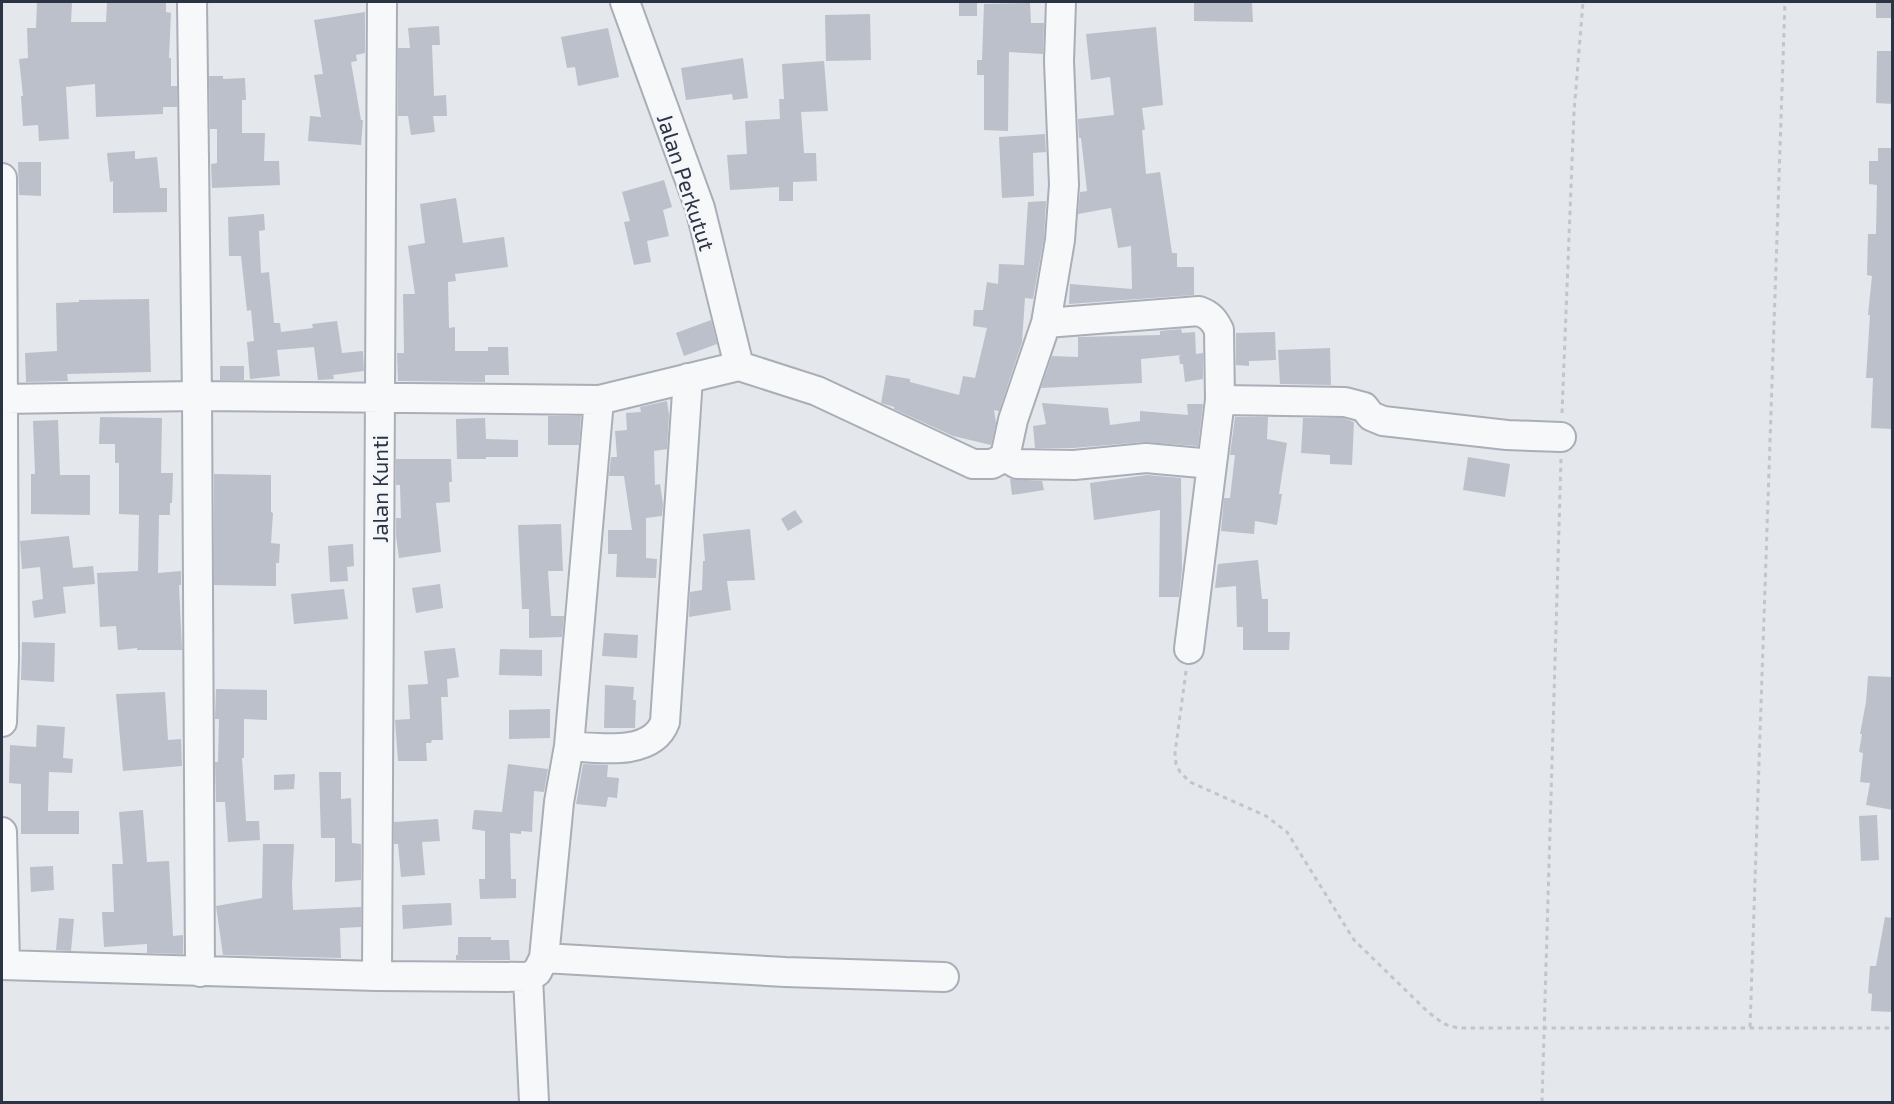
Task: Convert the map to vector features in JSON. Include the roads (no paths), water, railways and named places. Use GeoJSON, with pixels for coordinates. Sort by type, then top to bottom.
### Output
{"type":"FeatureCollection","features":[{"type":"Feature","properties":{"kind":"street"},"geometry":{"type":"LineString","coordinates":[[192,2],[200,972]]}},
{"type":"Feature","properties":{"kind":"street","name":"Jalan Kunti"},"geometry":{"type":"LineString","coordinates":[[377,976],[382,2]]}},
{"type":"Feature","properties":{"kind":"street"},"geometry":{"type":"LineString","coordinates":[[625,2],[631,2]]}},
{"type":"Feature","properties":{"kind":"street","name":"Jalan Perkutut"},"geometry":{"type":"LineString","coordinates":[[625,2],[700,207],[738,366]]}},
{"type":"Feature","properties":{"kind":"street"},"geometry":{"type":"LineString","coordinates":[[2,399],[197,396],[599,400],[738,366],[817,391],[974,464],[992,464],[1005,457],[1013,420],[1046,323],[1060,240],[1064,185],[1059,61],[1061,2]]}},
{"type":"Feature","properties":{"kind":"street"},"geometry":{"type":"LineString","coordinates":[[2,178],[4,659],[2,722]]}},
{"type":"Feature","properties":{"kind":"street"},"geometry":{"type":"LineString","coordinates":[[1046,323],[1187,311],[1208,314],[1215,321],[1219,330],[1220,400],[1189,649]]}},
{"type":"Feature","properties":{"kind":"street"},"geometry":{"type":"LineString","coordinates":[[569,746],[616,749],[633,747],[654,736],[663,728],[665,722],[688,378]]}},
{"type":"Feature","properties":{"kind":"street"},"geometry":{"type":"LineString","coordinates":[[534,1102],[536,968],[558,802],[569,746],[599,400]]}},
{"type":"Feature","properties":{"kind":"street"},"geometry":{"type":"LineString","coordinates":[[1220,400],[1345,402],[1364,407],[1371,416],[1383,421],[1508,435],[1561,437]]}},
{"type":"Feature","properties":{"kind":"street"},"geometry":{"type":"LineString","coordinates":[[1005,457],[1017,464],[1074,465],[1146,458],[1212,465]]}},
{"type":"Feature","properties":{"kind":"street"},"geometry":{"type":"LineString","coordinates":[[2,832],[3,965],[377,976],[536,968],[944,977]]}}]}
